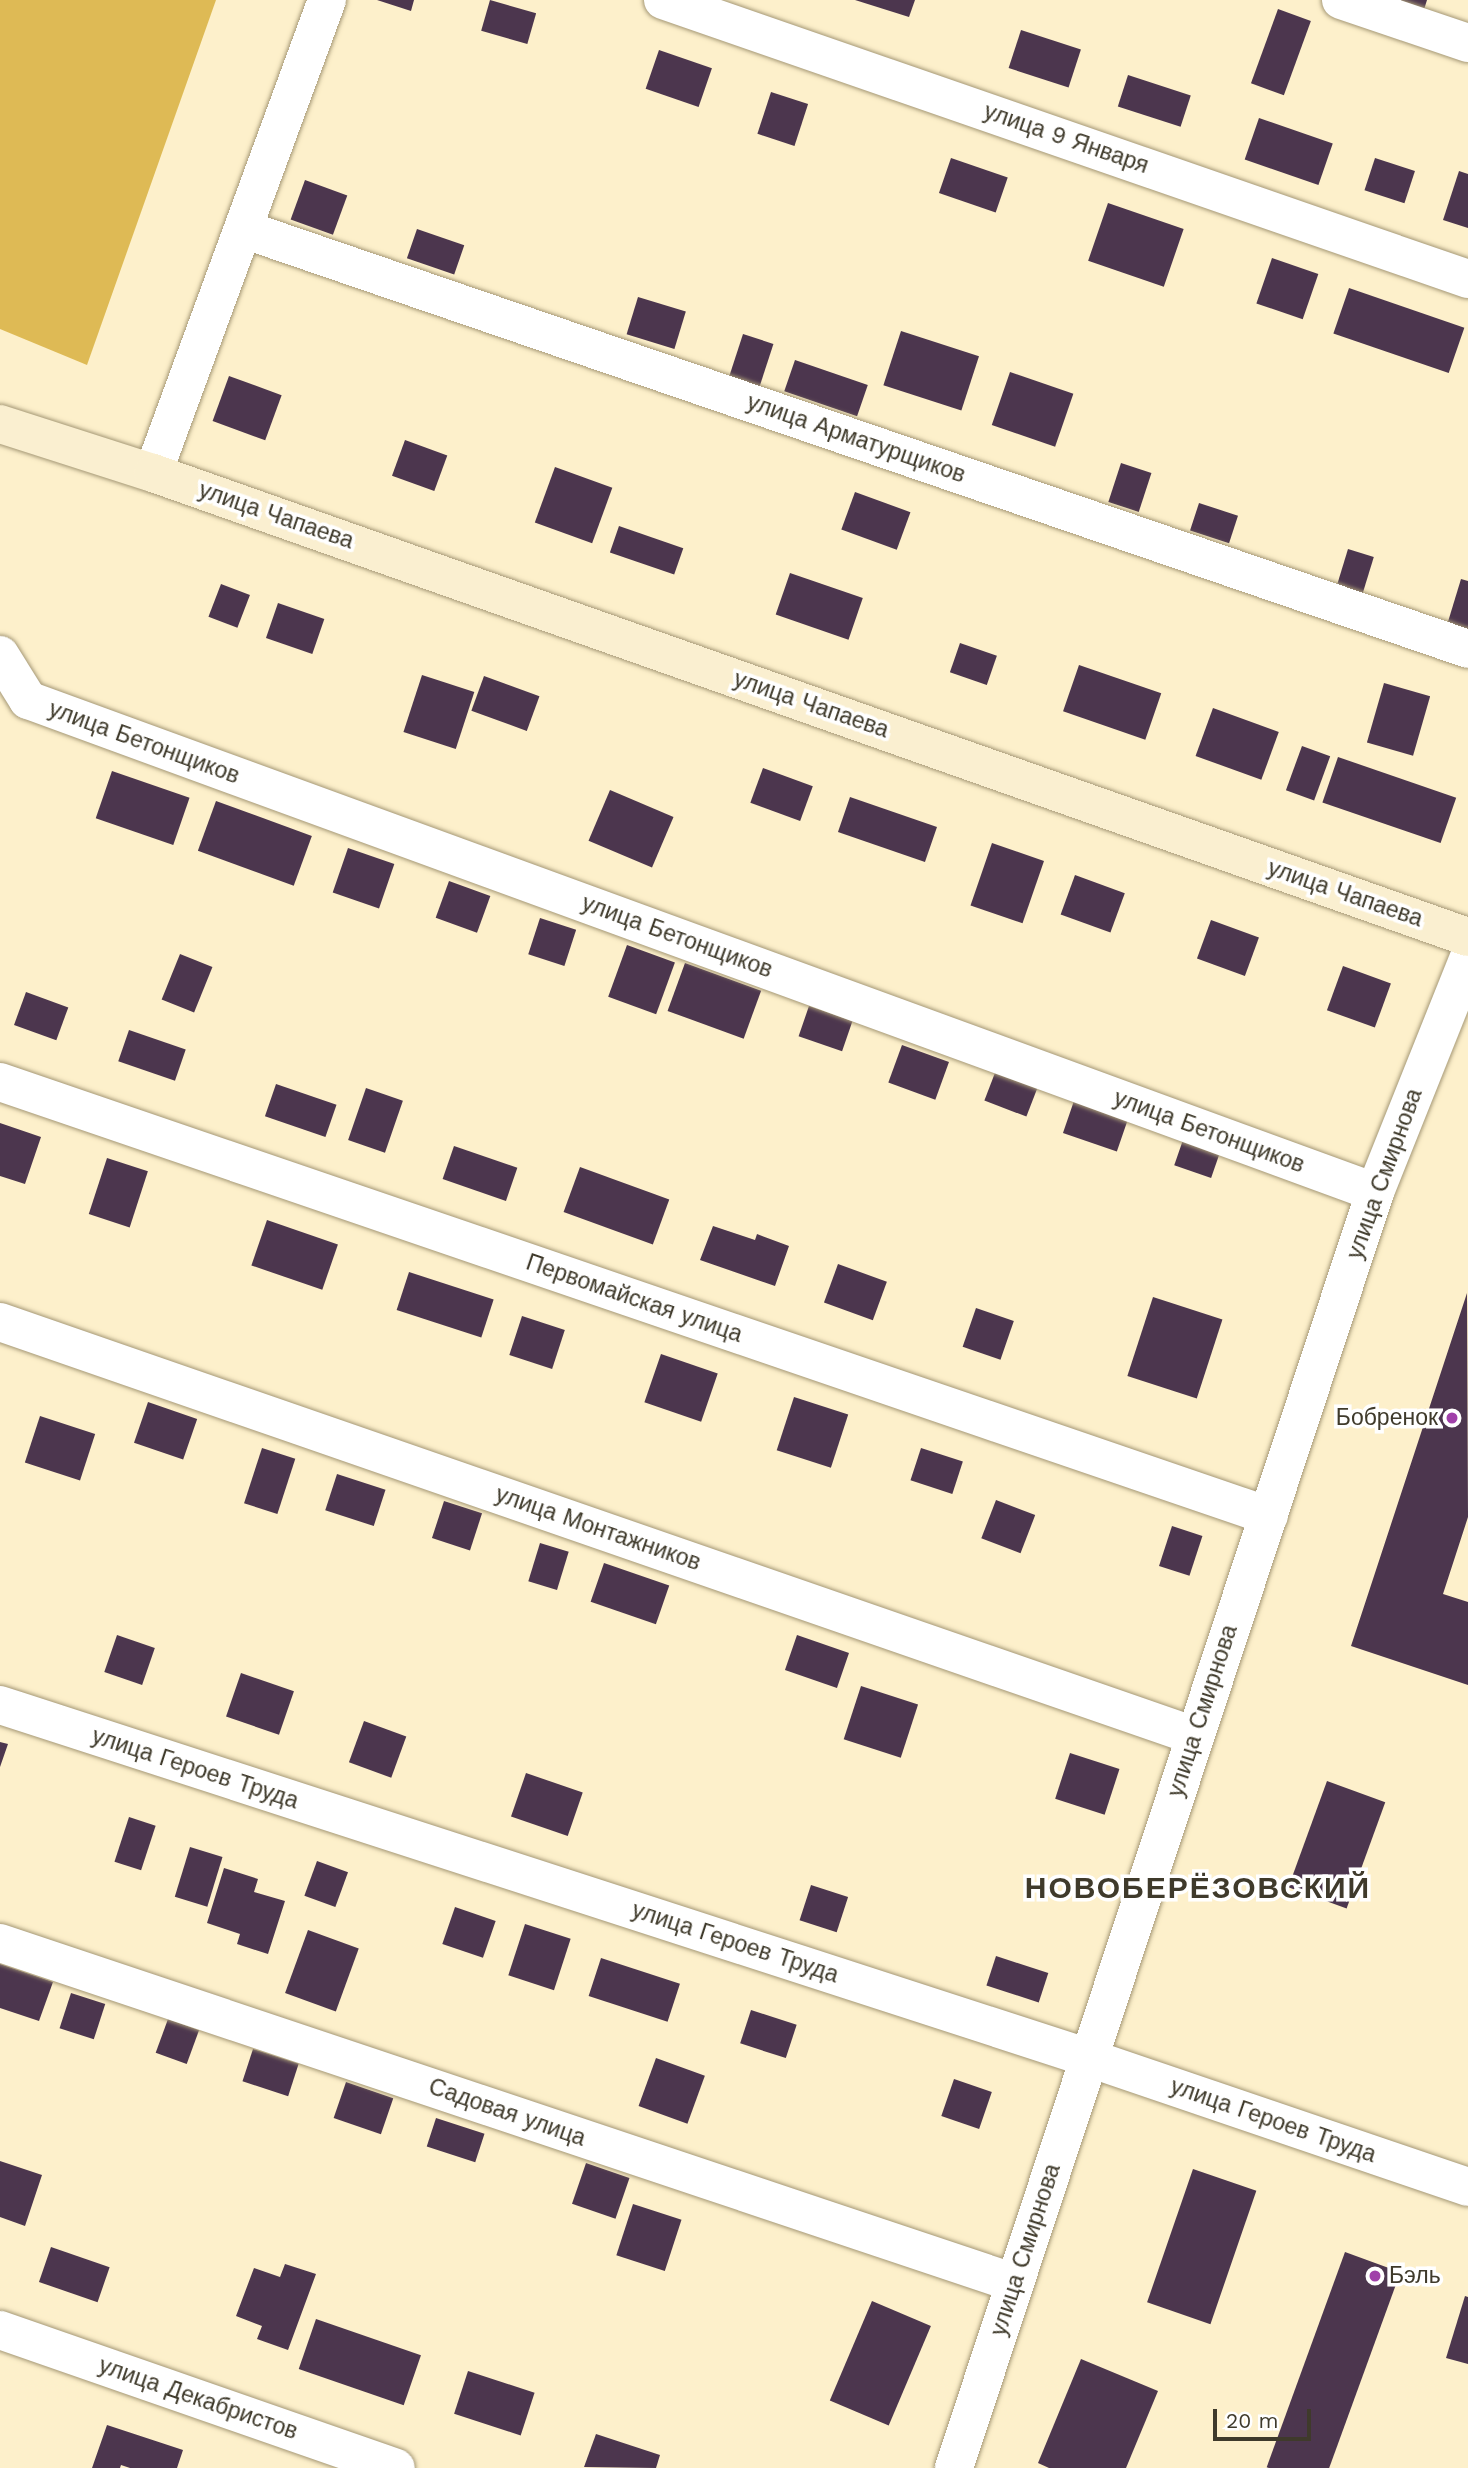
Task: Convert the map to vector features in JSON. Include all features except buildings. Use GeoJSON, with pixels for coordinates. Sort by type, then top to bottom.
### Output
{"type":"FeatureCollection","features":[{"type":"Feature","properties":{"kind":"street"},"geometry":{"type":"LineString","coordinates":[[153,473],[327,0]]}},
{"type":"Feature","properties":{"kind":"street","name":"улица 9 Января"},"geometry":{"type":"LineString","coordinates":[[663,0],[1468,279]]}},
{"type":"Feature","properties":{"kind":"street"},"geometry":{"type":"LineString","coordinates":[[1341,0],[1468,43]]}},
{"type":"Feature","properties":{"kind":"street","name":"улица Арматурщиков"},"geometry":{"type":"LineString","coordinates":[[243,229],[1468,649]]}},
{"type":"Feature","properties":{"kind":"street","name":"улица Чапаева"},"geometry":{"type":"LineString","coordinates":[[0,424],[153,473],[1468,937]]}},
{"type":"Feature","properties":{"kind":"street","name":"улица Бетонщиков"},"geometry":{"type":"LineString","coordinates":[[0,655],[28,700],[1375,1192]]}},
{"type":"Feature","properties":{"kind":"street","name":"улица Смирнова"},"geometry":{"type":"LineString","coordinates":[[954,2468],[1375,1192],[1468,960]]}},
{"type":"Feature","properties":{"kind":"street","name":"Первомайская улица"},"geometry":{"type":"LineString","coordinates":[[0,1082],[1269,1516]]}},
{"type":"Feature","properties":{"kind":"street","name":"улица Монтажников"},"geometry":{"type":"LineString","coordinates":[[0,1322],[1195,1736]]}},
{"type":"Feature","properties":{"kind":"street","name":"улица Героев Труда"},"geometry":{"type":"LineString","coordinates":[[0,1706],[1089,2058],[1468,2187]]}},
{"type":"Feature","properties":{"kind":"street","name":"Садовая улица"},"geometry":{"type":"LineString","coordinates":[[0,1943],[1015,2283]]}},
{"type":"Feature","properties":{"kind":"street","name":"улица Декабристов"},"geometry":{"type":"LineString","coordinates":[[0,2330],[396,2468]]}},
{"type":"Feature","properties":{"kind":"shaded area"},"geometry":{"type":"Polygon","coordinates":[[[0,0],[216,0],[87,365],[0,329],[0,0]]]}},
{"type":"Feature","properties":{"kind":"place","name":"Бобренок"},"geometry":{"type":"Point","coordinates":[1452,1418]}},
{"type":"Feature","properties":{"kind":"place","name":"Бэль"},"geometry":{"type":"Point","coordinates":[1375,2276]}},
{"type":"Feature","properties":{"kind":"district","name":"НОВОБЕРЁЗОВСКИЙ"},"geometry":{"type":"Point","coordinates":[1198,1888]}}]}
